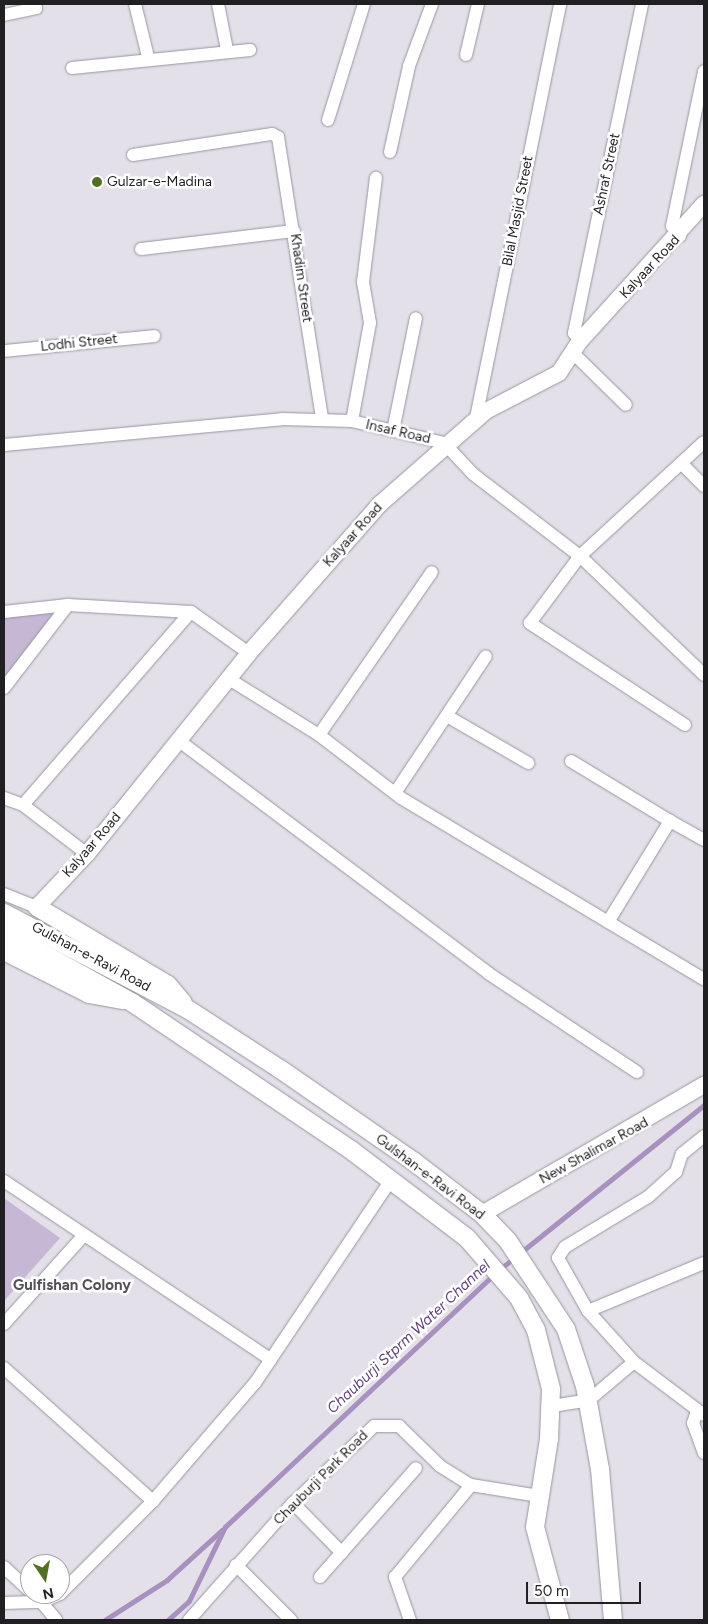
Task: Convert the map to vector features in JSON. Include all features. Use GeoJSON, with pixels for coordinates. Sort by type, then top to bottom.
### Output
{"type":"FeatureCollection","features":[{"type":"Feature","properties":{"kind":"main road"},"geometry":{"type":"LineString","coordinates":[[37,907],[168,984],[188,1010]]}},
{"type":"Feature","properties":{"kind":"main road","name":"Gulshan-e-Ravi Road"},"geometry":{"type":"LineString","coordinates":[[4,913],[188,1010],[380,1139],[486,1218],[531,1272],[566,1329],[589,1400],[613,1620]]}},
{"type":"Feature","properties":{"kind":"main road","name":"Gulshan-e-Ravi Road"},"geometry":{"type":"LineString","coordinates":[[4,932],[133,1002],[364,1159],[466,1238],[511,1287],[536,1330],[552,1406],[539,1496],[537,1541],[560,1620]]}},
{"type":"Feature","properties":{"kind":"main road"},"geometry":{"type":"LineString","coordinates":[[4,951],[88,994],[133,1002]]}},
{"type":"Feature","properties":{"kind":"main road"},"geometry":{"type":"LineString","coordinates":[[364,1159],[380,1139]]}},
{"type":"Feature","properties":{"kind":"street"},"geometry":{"type":"LineString","coordinates":[[135,4],[148,57]]}},
{"type":"Feature","properties":{"kind":"street"},"geometry":{"type":"LineString","coordinates":[[218,4],[228,50]]}},
{"type":"Feature","properties":{"kind":"street"},"geometry":{"type":"LineString","coordinates":[[328,120],[364,4]]}},
{"type":"Feature","properties":{"kind":"street"},"geometry":{"type":"LineString","coordinates":[[390,152],[409,66],[432,4]]}},
{"type":"Feature","properties":{"kind":"street"},"geometry":{"type":"LineString","coordinates":[[466,55],[478,4]]}},
{"type":"Feature","properties":{"kind":"street","name":"Bilal Masjid Street"},"geometry":{"type":"LineString","coordinates":[[476,418],[560,4]]}},
{"type":"Feature","properties":{"kind":"street","name":"Ashraf Street"},"geometry":{"type":"LineString","coordinates":[[576,347],[574,333],[642,4]]}},
{"type":"Feature","properties":{"kind":"street"},"geometry":{"type":"LineString","coordinates":[[4,15],[36,8]]}},
{"type":"Feature","properties":{"kind":"street"},"geometry":{"type":"LineString","coordinates":[[72,68],[148,57],[228,50],[250,50]]}},
{"type":"Feature","properties":{"kind":"street"},"geometry":{"type":"LineString","coordinates":[[680,236],[672,226],[704,72]]}},
{"type":"Feature","properties":{"kind":"street","name":"Khadim Street"},"geometry":{"type":"LineString","coordinates":[[133,155],[272,134],[278,137],[322,419]]}},
{"type":"Feature","properties":{"kind":"street"},"geometry":{"type":"LineString","coordinates":[[352,421],[370,323],[363,282],[376,178]]}},
{"type":"Feature","properties":{"kind":"street","name":"Kalyaar Road"},"geometry":{"type":"LineString","coordinates":[[37,907],[87,854],[249,653],[380,504],[444,443],[476,418],[559,373],[576,347],[680,236],[704,204]]}},
{"type":"Feature","properties":{"kind":"street"},"geometry":{"type":"LineString","coordinates":[[141,249],[294,231]]}},
{"type":"Feature","properties":{"kind":"street"},"geometry":{"type":"LineString","coordinates":[[393,431],[416,318]]}},
{"type":"Feature","properties":{"kind":"street","name":"Lodhi Street"},"geometry":{"type":"LineString","coordinates":[[4,351],[154,336]]}},
{"type":"Feature","properties":{"kind":"street"},"geometry":{"type":"LineString","coordinates":[[576,347],[626,405]]}},
{"type":"Feature","properties":{"kind":"street","name":"Insaf Road"},"geometry":{"type":"LineString","coordinates":[[4,445],[282,419],[352,421],[444,443],[473,474],[580,556],[704,676]]}},
{"type":"Feature","properties":{"kind":"street"},"geometry":{"type":"LineString","coordinates":[[685,726],[530,623],[580,556],[683,465],[704,442]]}},
{"type":"Feature","properties":{"kind":"street"},"geometry":{"type":"LineString","coordinates":[[683,465],[704,486]]}},
{"type":"Feature","properties":{"kind":"street"},"geometry":{"type":"LineString","coordinates":[[318,735],[432,572]]}},
{"type":"Feature","properties":{"kind":"street"},"geometry":{"type":"LineString","coordinates":[[4,612],[68,606],[191,612],[249,653]]}},
{"type":"Feature","properties":{"kind":"street"},"geometry":{"type":"LineString","coordinates":[[4,688],[68,606]]}},
{"type":"Feature","properties":{"kind":"street"},"geometry":{"type":"LineString","coordinates":[[23,805],[191,612]]}},
{"type":"Feature","properties":{"kind":"street"},"geometry":{"type":"LineString","coordinates":[[395,793],[486,656]]}},
{"type":"Feature","properties":{"kind":"street"},"geometry":{"type":"LineString","coordinates":[[229,679],[318,735],[395,793],[704,979]]}},
{"type":"Feature","properties":{"kind":"street"},"geometry":{"type":"LineString","coordinates":[[447,716],[528,763]]}},
{"type":"Feature","properties":{"kind":"street"},"geometry":{"type":"LineString","coordinates":[[178,740],[488,973],[637,1072]]}},
{"type":"Feature","properties":{"kind":"street"},"geometry":{"type":"LineString","coordinates":[[571,761],[704,840]]}},
{"type":"Feature","properties":{"kind":"street"},"geometry":{"type":"LineString","coordinates":[[4,798],[23,805],[87,854]]}},
{"type":"Feature","properties":{"kind":"street"},"geometry":{"type":"LineString","coordinates":[[608,922],[670,821]]}},
{"type":"Feature","properties":{"kind":"street"},"geometry":{"type":"LineString","coordinates":[[4,894],[37,907]]}},
{"type":"Feature","properties":{"kind":"street","name":"New Shalimar Road"},"geometry":{"type":"LineString","coordinates":[[486,1218],[704,1085]]}},
{"type":"Feature","properties":{"kind":"street"},"geometry":{"type":"LineString","coordinates":[[704,1136],[682,1154],[676,1172],[648,1197],[565,1247],[558,1258],[560,1266],[588,1310],[634,1362],[701,1413],[693,1423],[704,1453]]}},
{"type":"Feature","properties":{"kind":"street"},"geometry":{"type":"LineString","coordinates":[[70,1584],[153,1500],[271,1360],[391,1180]]}},
{"type":"Feature","properties":{"kind":"street"},"geometry":{"type":"LineString","coordinates":[[4,1182],[271,1360]]}},
{"type":"Feature","properties":{"kind":"street"},"geometry":{"type":"LineString","coordinates":[[4,1324],[84,1235]]}},
{"type":"Feature","properties":{"kind":"street"},"geometry":{"type":"LineString","coordinates":[[588,1310],[704,1263]]}},
{"type":"Feature","properties":{"kind":"street"},"geometry":{"type":"LineString","coordinates":[[552,1406],[589,1400],[634,1362]]}},
{"type":"Feature","properties":{"kind":"street"},"geometry":{"type":"LineString","coordinates":[[4,1368],[153,1500]]}},
{"type":"Feature","properties":{"kind":"street","name":"Chauburji Park Road"},"geometry":{"type":"LineString","coordinates":[[189,1620],[293,1503],[374,1426],[383,1423],[399,1426],[440,1466],[471,1485]]}},
{"type":"Feature","properties":{"kind":"street"},"geometry":{"type":"LineString","coordinates":[[320,1577],[416,1468]]}},
{"type":"Feature","properties":{"kind":"street"},"geometry":{"type":"LineString","coordinates":[[410,1620],[394,1576],[471,1485],[539,1496]]}},
{"type":"Feature","properties":{"kind":"street"},"geometry":{"type":"LineString","coordinates":[[293,1503],[342,1554]]}},
{"type":"Feature","properties":{"kind":"street"},"geometry":{"type":"LineString","coordinates":[[236,1565],[288,1619]]}},
{"type":"Feature","properties":{"kind":"street"},"geometry":{"type":"LineString","coordinates":[[4,1568],[20,1582]]}},
{"type":"Feature","properties":{"kind":"street"},"geometry":{"type":"LineString","coordinates":[[4,1604],[20,1601]]}},
{"type":"Feature","properties":{"kind":"street"},"geometry":{"type":"LineString","coordinates":[[42,1604],[53,1618]]}},
{"type":"Feature","properties":{"kind":"shaded area"},"geometry":{"type":"Polygon","coordinates":[[[68,605],[4,688],[4,612],[68,605]]]}},
{"type":"Feature","properties":{"kind":"shaded area"},"geometry":{"type":"Polygon","coordinates":[[[4,1198],[60,1238],[4,1301],[4,1198]]]}},
{"type":"Feature","properties":{"kind":"waterway","name":"Chauburji Stprm Water Channel"},"geometry":{"type":"LineString","coordinates":[[520,1253],[704,1105]]}},
{"type":"Feature","properties":{"kind":"waterway","name":"Chauburji Stprm Water Channel"},"geometry":{"type":"LineString","coordinates":[[499,1270],[514,1258]]}},
{"type":"Feature","properties":{"kind":"waterway","name":"Chauburji Stprm Water Channel"},"geometry":{"type":"LineString","coordinates":[[168,1620],[189,1601],[225,1527],[493,1275]]}},
{"type":"Feature","properties":{"kind":"waterway"},"geometry":{"type":"LineString","coordinates":[[105,1620],[167,1580],[222,1530]]}},
{"type":"Feature","properties":{"kind":"place","name":"Gulzar-e-Madina"},"geometry":{"type":"Point","coordinates":[97,182]}},
{"type":"Feature","properties":{"kind":"district","name":"Gulfishan Colony"},"geometry":{"type":"Point","coordinates":[72,1286]}}]}
